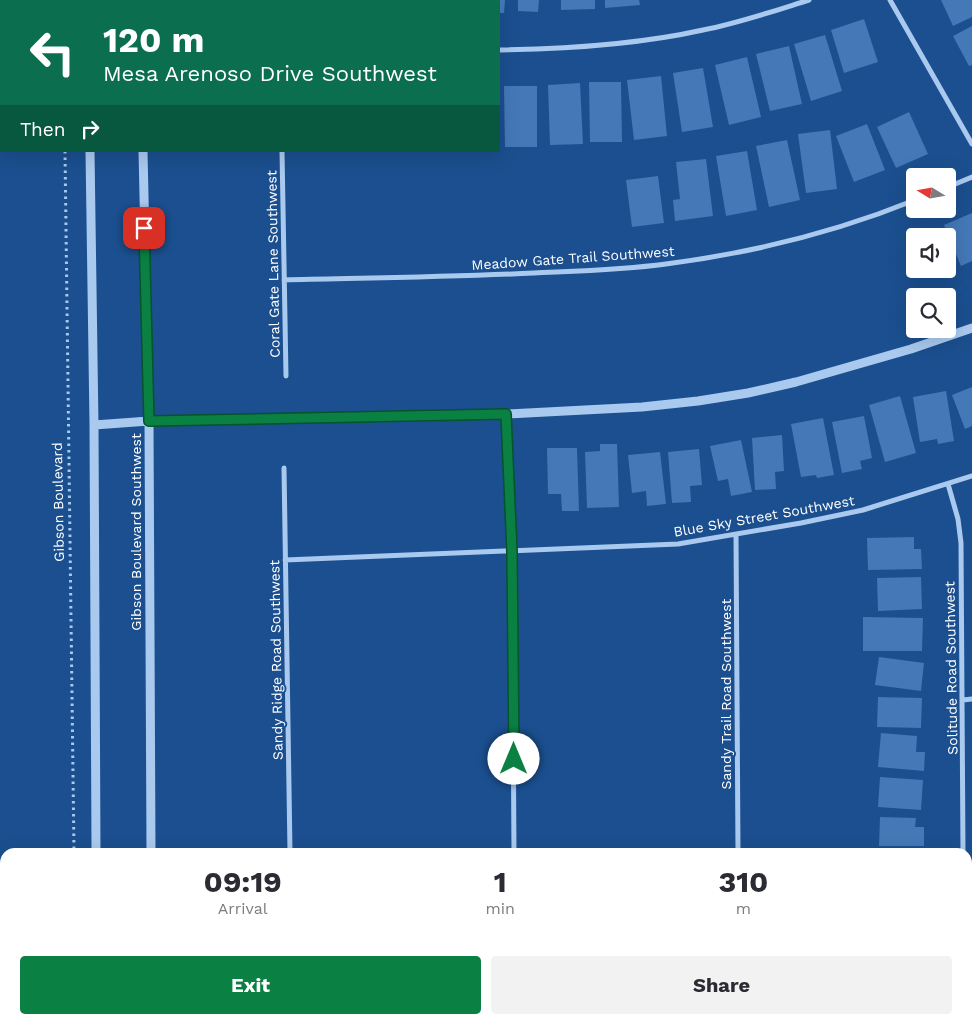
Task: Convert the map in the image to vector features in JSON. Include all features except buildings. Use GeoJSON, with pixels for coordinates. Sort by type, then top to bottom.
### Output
{"type":"FeatureCollection","features":[{"type":"Feature","properties":{"kind":"street"},"geometry":{"type":"LineString","coordinates":[[500,50],[593,46],[669,37],[742,21],[809,0]]}},
{"type":"Feature","properties":{"kind":"street"},"geometry":{"type":"LineString","coordinates":[[890,0],[972,144]]}},
{"type":"Feature","properties":{"kind":"street"},"geometry":{"type":"LineString","coordinates":[[90,152],[94,425],[96,848]]}},
{"type":"Feature","properties":{"kind":"street","name":"Gibson Boulevard Southwest"},"geometry":{"type":"LineString","coordinates":[[143,152],[149,421],[151,848]]}},
{"type":"Feature","properties":{"kind":"street","name":"Coral Gate Lane Southwest"},"geometry":{"type":"LineString","coordinates":[[282,152],[286,376]]}},
{"type":"Feature","properties":{"kind":"street"},"geometry":{"type":"LineString","coordinates":[[956,184],[972,177]]}},
{"type":"Feature","properties":{"kind":"street","name":"Meadow Gate Trail Southwest"},"geometry":{"type":"LineString","coordinates":[[284,280],[464,276],[664,265],[713,257],[821,233],[875,216],[906,204]]}},
{"type":"Feature","properties":{"kind":"street"},"geometry":{"type":"LineString","coordinates":[[94,425],[149,421],[506,414],[642,407],[698,401],[748,393],[860,364],[911,350],[972,328]]}},
{"type":"Feature","properties":{"kind":"street"},"geometry":{"type":"LineString","coordinates":[[506,414],[512,552],[514,848]]}},
{"type":"Feature","properties":{"kind":"street","name":"Sandy Ridge Road Southwest"},"geometry":{"type":"LineString","coordinates":[[284,468],[290,848]]}},
{"type":"Feature","properties":{"kind":"street","name":"Blue Sky Street Southwest"},"geometry":{"type":"LineString","coordinates":[[286,560],[678,544],[736,535],[863,510],[972,476]]}},
{"type":"Feature","properties":{"kind":"street","name":"Solitude Road Southwest"},"geometry":{"type":"LineString","coordinates":[[948,484],[958,519],[961,543],[963,848]]}},
{"type":"Feature","properties":{"kind":"street","name":"Sandy Trail Road Southwest"},"geometry":{"type":"LineString","coordinates":[[736,535],[738,848]]}},
{"type":"Feature","properties":{"kind":"street"},"geometry":{"type":"LineString","coordinates":[[963,700],[972,699]]}},
{"type":"Feature","properties":{"kind":"path","name":"Gibson Boulevard"},"geometry":{"type":"LineString","coordinates":[[66,152],[74,848]]}},
{"type":"Feature","properties":{"kind":"route"},"geometry":{"type":"LineString","coordinates":[[144,228],[149,421],[506,414],[512,552],[514,759]]}}]}
